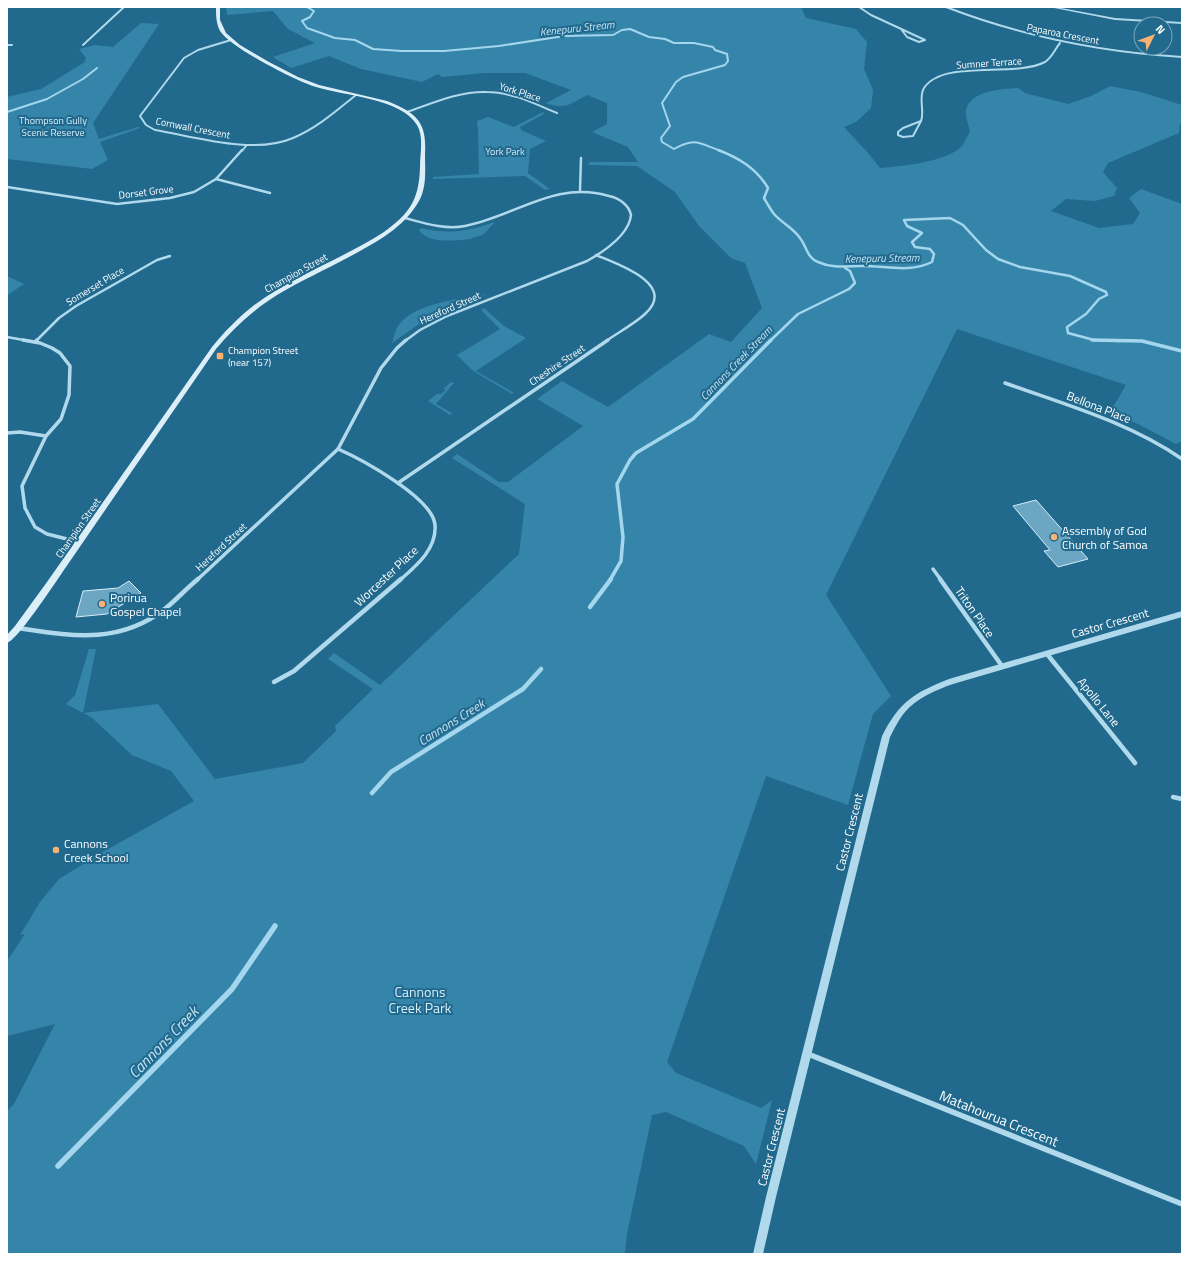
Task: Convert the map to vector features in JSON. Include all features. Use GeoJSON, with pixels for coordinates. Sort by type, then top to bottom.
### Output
{"type":"FeatureCollection","features":[{"type":"Feature","properties":{"kind":"main road","name":"Champion Street"},"geometry":{"type":"LineString","coordinates":[[7,640],[18,628],[79,542],[214,348],[239,320],[278,293],[382,236],[405,218],[416,202],[420,190],[424,140],[422,128],[407,112],[384,102],[338,92],[306,82],[230,40],[220,28],[217,16],[218,7]]}},
{"type":"Feature","properties":{"kind":"street"},"geometry":{"type":"LineString","coordinates":[[83,45],[124,7]]}},
{"type":"Feature","properties":{"kind":"street"},"geometry":{"type":"LineString","coordinates":[[859,7],[871,15],[923,38],[925,40],[919,42],[907,38],[902,29]]}},
{"type":"Feature","properties":{"kind":"street","name":"Paparoa Crescent"},"geometry":{"type":"LineString","coordinates":[[946,7],[999,27],[1060,43],[1133,54],[1182,57]]}},
{"type":"Feature","properties":{"kind":"street"},"geometry":{"type":"LineString","coordinates":[[1051,7],[1115,19],[1182,23]]}},
{"type":"Feature","properties":{"kind":"street","name":"Cornwall Crescent"},"geometry":{"type":"LineString","coordinates":[[230,40],[198,50],[184,58],[140,116],[149,128],[162,132],[246,146],[274,144],[301,136],[356,95]]}},
{"type":"Feature","properties":{"kind":"street","name":"Sumner Terrace"},"geometry":{"type":"LineString","coordinates":[[922,121],[922,94],[923,89],[929,81],[953,73],[1012,70],[1033,67],[1046,61],[1060,43]]}},
{"type":"Feature","properties":{"kind":"street"},"geometry":{"type":"LineString","coordinates":[[7,45],[12,45]]}},
{"type":"Feature","properties":{"kind":"street","name":"York Place"},"geometry":{"type":"LineString","coordinates":[[407,112],[464,94],[484,92],[508,95],[557,113]]}},
{"type":"Feature","properties":{"kind":"street"},"geometry":{"type":"LineString","coordinates":[[922,121],[913,136],[903,137],[898,135],[898,132],[903,128],[922,121]]}},
{"type":"Feature","properties":{"kind":"street","name":"Dorset Grove"},"geometry":{"type":"LineString","coordinates":[[7,186],[117,204],[170,198],[194,192],[216,179],[246,146]]}},
{"type":"Feature","properties":{"kind":"street"},"geometry":{"type":"LineString","coordinates":[[580,190],[581,158]]}},
{"type":"Feature","properties":{"kind":"street"},"geometry":{"type":"LineString","coordinates":[[216,179],[270,193]]}},
{"type":"Feature","properties":{"kind":"street","name":"Hereford Street"},"geometry":{"type":"LineString","coordinates":[[18,628],[79,637],[99,637],[118,633],[149,620],[166,608],[338,448],[353,424],[387,358],[406,340],[418,331],[446,317],[572,267],[596,255],[629,226],[632,220],[631,212],[626,205],[609,195],[594,191],[580,190],[554,194],[465,226],[444,227],[405,218]]}},
{"type":"Feature","properties":{"kind":"street","name":"Cheshire Street"},"geometry":{"type":"LineString","coordinates":[[398,483],[652,308],[656,299],[654,291],[648,281],[635,272],[596,255]]}},
{"type":"Feature","properties":{"kind":"street","name":"Somerset Place"},"geometry":{"type":"LineString","coordinates":[[35,342],[59,318],[76,306],[157,260],[170,256]]}},
{"type":"Feature","properties":{"kind":"street"},"geometry":{"type":"LineString","coordinates":[[7,337],[35,342],[59,352],[70,366],[69,394],[61,419],[46,436],[22,486],[25,508],[35,527],[47,534],[79,542]]}},
{"type":"Feature","properties":{"kind":"street","name":"Bellona Place"},"geometry":{"type":"LineString","coordinates":[[1005,383],[1121,424],[1157,443],[1182,459]]}},
{"type":"Feature","properties":{"kind":"street"},"geometry":{"type":"LineString","coordinates":[[7,433],[20,432],[46,436]]}},
{"type":"Feature","properties":{"kind":"street","name":"Worcester Place"},"geometry":{"type":"LineString","coordinates":[[274,682],[294,671],[321,649],[421,561],[430,547],[434,534],[434,518],[422,502],[398,483],[366,462],[338,448]]}},
{"type":"Feature","properties":{"kind":"street","name":"Triton Place"},"geometry":{"type":"LineString","coordinates":[[933,569],[1002,666]]}},
{"type":"Feature","properties":{"kind":"street","name":"Castor Crescent"},"geometry":{"type":"LineString","coordinates":[[758,1254],[868,806],[886,736],[892,724],[902,710],[916,698],[932,689],[1002,666],[1182,614]]}},
{"type":"Feature","properties":{"kind":"street","name":"Apollo Lane"},"geometry":{"type":"LineString","coordinates":[[1047,654],[1135,763]]}},
{"type":"Feature","properties":{"kind":"street"},"geometry":{"type":"LineString","coordinates":[[1174,797],[1182,799]]}},
{"type":"Feature","properties":{"kind":"street","name":"Matahourua Crescent"},"geometry":{"type":"LineString","coordinates":[[807,1054],[1182,1204]]}},
{"type":"Feature","properties":{"kind":"green space","name":"Cannons Creek Park"},"geometry":{"type":"Polygon","coordinates":[[[226,7],[801,7],[806,18],[856,29],[867,42],[864,69],[873,90],[871,108],[856,122],[844,127],[880,168],[924,162],[946,156],[955,151],[962,146],[970,132],[966,112],[969,103],[980,95],[996,90],[1018,88],[1025,93],[1068,104],[1091,96],[1110,86],[1141,92],[1182,105],[1182,123],[1180,123],[1179,133],[1108,163],[1103,172],[1117,188],[1114,196],[1095,201],[1066,199],[1051,211],[1099,228],[1133,224],[1140,213],[1129,198],[1141,189],[1182,204],[1182,441],[1176,444],[1136,423],[1110,412],[1126,385],[957,329],[826,595],[891,696],[873,714],[848,805],[766,776],[667,1062],[676,1073],[761,1108],[772,1100],[756,1164],[744,1146],[666,1112],[652,1115],[627,1234],[625,1254],[7,1254],[7,1111],[14,1104],[55,1024],[7,1036],[7,961],[25,934],[20,935],[40,902],[59,879],[101,853],[194,801],[171,771],[132,755],[91,717],[83,713],[158,704],[215,779],[303,763],[336,731],[335,726],[373,689],[328,659],[334,653],[380,685],[519,554],[525,504],[452,458],[457,454],[499,482],[508,482],[583,426],[537,399],[562,381],[608,407],[709,334],[731,342],[762,308],[745,263],[731,258],[699,226],[675,192],[637,166],[588,165],[590,162],[638,162],[628,147],[592,132],[607,124],[607,103],[587,95],[563,106],[546,103],[571,90],[525,73],[485,73],[442,77],[438,74],[422,82],[361,69],[329,56],[291,68],[273,57],[315,43],[288,29],[273,11],[227,15],[226,7]]]}},
{"type":"Feature","properties":{"kind":"green space","name":"Thompson Gully Scenic Reserve"},"geometry":{"type":"Polygon","coordinates":[[[141,23],[159,24],[93,123],[99,139],[138,127],[140,128],[100,142],[108,160],[92,169],[7,159],[7,97],[41,89],[85,62],[86,58],[79,49],[95,45],[113,47],[141,23]]]}},
{"type":"Feature","properties":{"kind":"green space","name":"York Park"},"geometry":{"type":"Polygon","coordinates":[[[543,112],[544,114],[520,127],[521,130],[546,141],[530,149],[528,173],[550,189],[545,190],[525,176],[433,179],[433,177],[479,174],[477,121],[488,117],[514,127],[543,112]]]}},
{"type":"Feature","properties":{"kind":"green space"},"geometry":{"type":"Polygon","coordinates":[[[495,222],[483,235],[471,238],[472,239],[451,241],[436,240],[429,238],[419,230],[421,228],[449,232],[467,230],[495,222]]]}},
{"type":"Feature","properties":{"kind":"green space"},"geometry":{"type":"Polygon","coordinates":[[[7,276],[24,284],[7,294],[7,276]]]}},
{"type":"Feature","properties":{"kind":"green space"},"geometry":{"type":"Polygon","coordinates":[[[487,294],[432,317],[419,324],[392,343],[398,326],[415,312],[439,303],[487,294]]]}},
{"type":"Feature","properties":{"kind":"green space"},"geometry":{"type":"Polygon","coordinates":[[[484,308],[504,326],[526,338],[476,371],[514,393],[512,394],[473,371],[457,355],[500,329],[481,310],[484,308]]]}},
{"type":"Feature","properties":{"kind":"green space"},"geometry":{"type":"Polygon","coordinates":[[[451,382],[454,383],[436,404],[452,413],[450,415],[428,401],[437,394],[441,394],[446,390],[443,389],[451,382]]]}},
{"type":"Feature","properties":{"kind":"green space"},"geometry":{"type":"Polygon","coordinates":[[[89,649],[96,649],[83,713],[66,704],[75,695],[89,649]]]}},
{"type":"Feature","properties":{"kind":"building","name":"Assembly of God Church of Samoa"},"geometry":{"type":"Polygon","coordinates":[[[1036,500],[1088,559],[1058,567],[1044,551],[1050,550],[1013,506],[1036,500]]]}},
{"type":"Feature","properties":{"kind":"building","name":"Porirua Gospel Chapel"},"geometry":{"type":"Polygon","coordinates":[[[129,581],[141,593],[107,614],[76,617],[83,591],[118,588],[129,581]]]}},
{"type":"Feature","properties":{"kind":"waterway","name":"Kenepuru Stream"},"geometry":{"type":"LineString","coordinates":[[307,7],[314,11],[310,17],[302,21],[307,28],[335,38],[355,40],[373,49],[444,51],[499,46],[564,36],[613,35],[622,30],[630,29],[649,37],[665,39],[674,43],[694,43],[713,47],[715,50],[727,54],[728,61],[725,65],[683,77],[676,82],[662,103],[670,126],[661,138],[662,142],[674,149],[687,143],[697,142],[721,151]]}},
{"type":"Feature","properties":{"kind":"waterway"},"geometry":{"type":"LineString","coordinates":[[7,112],[47,99],[83,79],[97,68]]}},
{"type":"Feature","properties":{"kind":"waterway","name":"Kenepuru Stream"},"geometry":{"type":"LineString","coordinates":[[718,150],[740,160],[758,175],[768,188],[764,198],[771,210],[797,234],[809,255],[814,260],[829,266],[840,267],[863,266],[907,268],[924,265],[932,262],[934,254],[930,249],[915,247],[912,242],[922,233],[907,226],[904,220],[950,218],[963,225],[986,250],[998,259],[1020,267],[1070,276],[1106,292],[1107,295],[1099,299],[1086,314],[1067,327],[1068,333],[1096,340]]}},
{"type":"Feature","properties":{"kind":"waterway","name":"Cannons Creek Stream"},"geometry":{"type":"LineString","coordinates":[[770,341],[798,314],[849,289],[855,283],[850,271],[845,268]]}},
{"type":"Feature","properties":{"kind":"waterway","name":"Kenepuru Stream"},"geometry":{"type":"LineString","coordinates":[[1092,340],[1096,340]]}},
{"type":"Feature","properties":{"kind":"waterway","name":"Kenepuru Stream"},"geometry":{"type":"LineString","coordinates":[[1096,340],[1142,341],[1182,351]]}},
{"type":"Feature","properties":{"kind":"waterway","name":"Kenepuru Stream"},"geometry":{"type":"LineString","coordinates":[[1096,340],[1120,341]]}},
{"type":"Feature","properties":{"kind":"waterway","name":"Cannons Creek Stream"},"geometry":{"type":"LineString","coordinates":[[610,580],[621,561],[623,537],[617,484],[630,460],[636,453],[693,419],[770,341]]}},
{"type":"Feature","properties":{"kind":"waterway","name":"Cannons Creek"},"geometry":{"type":"LineString","coordinates":[[590,607],[611,579]]}},
{"type":"Feature","properties":{"kind":"waterway","name":"Cannons Creek"},"geometry":{"type":"LineString","coordinates":[[372,793],[391,772],[523,689],[541,669]]}},
{"type":"Feature","properties":{"kind":"waterway","name":"Cannons Creek"},"geometry":{"type":"LineString","coordinates":[[58,1166],[232,989],[275,926]]}},
{"type":"Feature","properties":{"kind":"place","name":"Champion Street (near 157)"},"geometry":{"type":"Point","coordinates":[220,356]}},
{"type":"Feature","properties":{"kind":"place","name":"Assembly of God Church of Samoa"},"geometry":{"type":"Point","coordinates":[1054,537]}},
{"type":"Feature","properties":{"kind":"place","name":"Porirua Gospel Chapel"},"geometry":{"type":"Point","coordinates":[102,604]}},
{"type":"Feature","properties":{"kind":"place","name":"Cannons Creek School"},"geometry":{"type":"Point","coordinates":[56,850]}}]}
